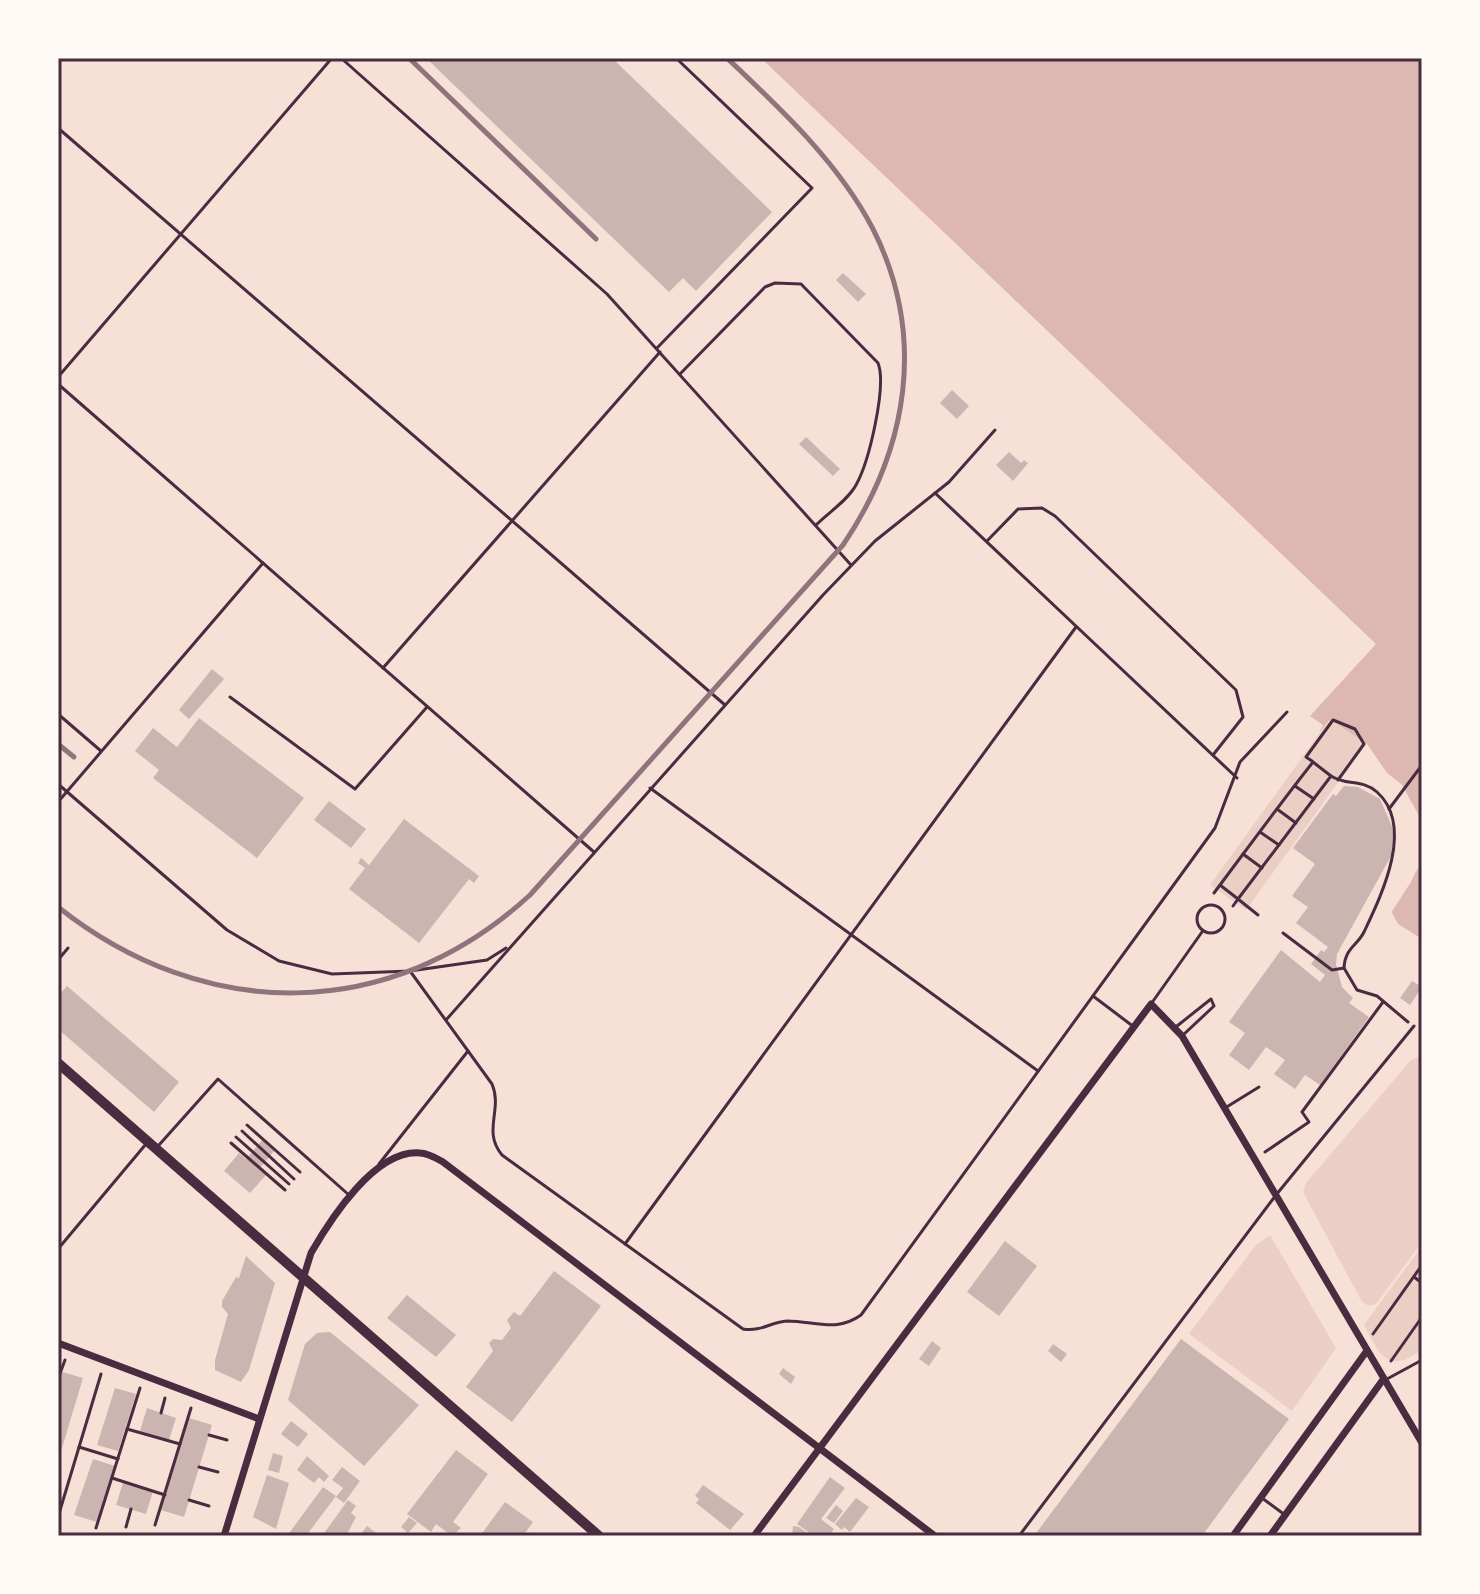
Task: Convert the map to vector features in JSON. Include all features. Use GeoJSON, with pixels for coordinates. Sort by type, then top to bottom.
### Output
{"type":"FeatureCollection","features":[{"type":"Feature","properties":{"kind":"main road"},"geometry":{"type":"LineString","coordinates":[[58,1063],[599,1536]]}},
{"type":"Feature","properties":{"kind":"street"},"geometry":{"type":"LineString","coordinates":[[754,1536],[1151,1004],[1182,1036],[1382,1381],[1422,1443]]}},
{"type":"Feature","properties":{"kind":"street"},"geometry":{"type":"LineString","coordinates":[[224,1536],[301,1277],[327,1225],[373,1171],[413,1153],[423,1152],[443,1162],[935,1536]]}},
{"type":"Feature","properties":{"kind":"street"},"geometry":{"type":"LineString","coordinates":[[58,1343],[259,1419]]}},
{"type":"Feature","properties":{"kind":"street"},"geometry":{"type":"LineString","coordinates":[[1233,1536],[1366,1352]]}},
{"type":"Feature","properties":{"kind":"street"},"geometry":{"type":"LineString","coordinates":[[1270,1536],[1382,1381]]}},
{"type":"Feature","properties":{"kind":"lane"},"geometry":{"type":"LineString","coordinates":[[58,377],[332,58]]}},
{"type":"Feature","properties":{"kind":"lane"},"geometry":{"type":"LineString","coordinates":[[341,58],[574,261],[659,350],[851,565]]}},
{"type":"Feature","properties":{"kind":"lane"},"geometry":{"type":"LineString","coordinates":[[383,668],[659,350],[812,188],[676,58]]}},
{"type":"Feature","properties":{"kind":"lane"},"geometry":{"type":"LineString","coordinates":[[58,128],[725,705]]}},
{"type":"Feature","properties":{"kind":"lane"},"geometry":{"type":"LineString","coordinates":[[680,374],[765,287],[787,282],[801,284],[878,363],[883,376],[866,459],[856,486],[815,525]]}},
{"type":"Feature","properties":{"kind":"lane"},"geometry":{"type":"LineString","coordinates":[[58,384],[594,852]]}},
{"type":"Feature","properties":{"kind":"lane"},"geometry":{"type":"LineString","coordinates":[[446,1020],[851,565],[935,493],[995,430]]}},
{"type":"Feature","properties":{"kind":"lane"},"geometry":{"type":"LineString","coordinates":[[935,493],[1237,778]]}},
{"type":"Feature","properties":{"kind":"lane"},"geometry":{"type":"LineString","coordinates":[[987,541],[1018,509],[1042,508],[1055,516],[1236,690],[1243,717],[1213,755]]}},
{"type":"Feature","properties":{"kind":"lane"},"geometry":{"type":"LineString","coordinates":[[58,802],[263,563]]}},
{"type":"Feature","properties":{"kind":"lane"},"geometry":{"type":"LineString","coordinates":[[625,1244],[1076,627]]}},
{"type":"Feature","properties":{"kind":"lane"},"geometry":{"type":"LineString","coordinates":[[230,697],[355,789],[428,707]]}},
{"type":"Feature","properties":{"kind":"lane"},"geometry":{"type":"LineString","coordinates":[[410,971],[497,1096],[491,1132],[495,1146],[743,1329],[756,1331],[789,1321],[830,1327],[850,1323],[861,1315],[1215,828],[1245,754],[1287,712]]}},
{"type":"Feature","properties":{"kind":"lane"},"geometry":{"type":"LineString","coordinates":[[58,714],[101,751]]}},
{"type":"Feature","properties":{"kind":"lane"},"geometry":{"type":"LineString","coordinates":[[58,784],[252,948],[279,961],[332,974],[410,971],[487,960],[512,943]]}},
{"type":"Feature","properties":{"kind":"lane"},"geometry":{"type":"LineString","coordinates":[[650,788],[1038,1071]]}},
{"type":"Feature","properties":{"kind":"lane"},"geometry":{"type":"LineString","coordinates":[[1209,904],[1220,907],[1226,917],[1223,928],[1214,933],[1203,931],[1197,921],[1200,910],[1209,904]]}},
{"type":"Feature","properties":{"kind":"lane"},"geometry":{"type":"LineString","coordinates":[[1151,1004],[1203,931]]}},
{"type":"Feature","properties":{"kind":"lane"},"geometry":{"type":"LineString","coordinates":[[58,960],[68,948]]}},
{"type":"Feature","properties":{"kind":"lane"},"geometry":{"type":"LineString","coordinates":[[1093,996],[1134,1027]]}},
{"type":"Feature","properties":{"kind":"lane"},"geometry":{"type":"LineString","coordinates":[[1175,1027],[1211,999],[1214,1006],[1206,1017],[1182,1036]]}},
{"type":"Feature","properties":{"kind":"lane"},"geometry":{"type":"LineString","coordinates":[[1019,1536],[1276,1195],[1414,1026]]}},
{"type":"Feature","properties":{"kind":"lane"},"geometry":{"type":"LineString","coordinates":[[373,1171],[468,1051]]}},
{"type":"Feature","properties":{"kind":"lane"},"geometry":{"type":"LineString","coordinates":[[58,1249],[152,1145],[218,1079],[351,1196]]}},
{"type":"Feature","properties":{"kind":"lane"},"geometry":{"type":"LineString","coordinates":[[1224,1108],[1259,1087]]}},
{"type":"Feature","properties":{"kind":"lane"},"geometry":{"type":"LineString","coordinates":[[247,1125],[300,1172]]}},
{"type":"Feature","properties":{"kind":"lane"},"geometry":{"type":"LineString","coordinates":[[242,1131],[294,1179]]}},
{"type":"Feature","properties":{"kind":"lane"},"geometry":{"type":"LineString","coordinates":[[236,1137],[289,1184]]}},
{"type":"Feature","properties":{"kind":"lane"},"geometry":{"type":"LineString","coordinates":[[231,1143],[285,1190]]}},
{"type":"Feature","properties":{"kind":"lane"},"geometry":{"type":"LineString","coordinates":[[1382,1381],[1422,1360]]}},
{"type":"Feature","properties":{"kind":"lane"},"geometry":{"type":"LineString","coordinates":[[1261,1498],[1285,1515]]}},
{"type":"Feature","properties":{"kind":"path"},"geometry":{"type":"LineString","coordinates":[[1338,780],[1364,744],[1355,729],[1333,720],[1306,757],[1338,780],[1372,788],[1389,809],[1396,847],[1363,936],[1347,950],[1344,968],[1357,990],[1383,1002],[1414,1026]]}},
{"type":"Feature","properties":{"kind":"path"},"geometry":{"type":"LineString","coordinates":[[1214,893],[1313,762]]}},
{"type":"Feature","properties":{"kind":"path"},"geometry":{"type":"LineString","coordinates":[[1389,809],[1422,765]]}},
{"type":"Feature","properties":{"kind":"path"},"geometry":{"type":"LineString","coordinates":[[1233,906],[1331,776]]}},
{"type":"Feature","properties":{"kind":"path"},"geometry":{"type":"LineString","coordinates":[[1295,786],[1314,799]]}},
{"type":"Feature","properties":{"kind":"path"},"geometry":{"type":"LineString","coordinates":[[1277,809],[1296,823]]}},
{"type":"Feature","properties":{"kind":"path"},"geometry":{"type":"LineString","coordinates":[[1260,832],[1279,845]]}},
{"type":"Feature","properties":{"kind":"path"},"geometry":{"type":"LineString","coordinates":[[1243,854],[1262,868]]}},
{"type":"Feature","properties":{"kind":"path"},"geometry":{"type":"LineString","coordinates":[[1220,885],[1258,915]]}},
{"type":"Feature","properties":{"kind":"path"},"geometry":{"type":"LineString","coordinates":[[1283,933],[1332,970],[1344,968]]}},
{"type":"Feature","properties":{"kind":"path"},"geometry":{"type":"LineString","coordinates":[[1265,1152],[1309,1122],[1302,1112],[1383,1002]]}},
{"type":"Feature","properties":{"kind":"path"},"geometry":{"type":"LineString","coordinates":[[1373,1334],[1422,1265]]}},
{"type":"Feature","properties":{"kind":"path"},"geometry":{"type":"LineString","coordinates":[[1414,1277],[1422,1283]]}},
{"type":"Feature","properties":{"kind":"path"},"geometry":{"type":"LineString","coordinates":[[1391,1361],[1422,1317]]}},
{"type":"Feature","properties":{"kind":"path"},"geometry":{"type":"LineString","coordinates":[[58,1379],[65,1360]]}},
{"type":"Feature","properties":{"kind":"path"},"geometry":{"type":"LineString","coordinates":[[58,1517],[101,1374]]}},
{"type":"Feature","properties":{"kind":"path"},"geometry":{"type":"LineString","coordinates":[[96,1528],[140,1388]]}},
{"type":"Feature","properties":{"kind":"path"},"geometry":{"type":"LineString","coordinates":[[161,1413],[165,1398]]}},
{"type":"Feature","properties":{"kind":"path"},"geometry":{"type":"LineString","coordinates":[[155,1525],[191,1408]]}},
{"type":"Feature","properties":{"kind":"path"},"geometry":{"type":"LineString","coordinates":[[127,1429],[180,1444]]}},
{"type":"Feature","properties":{"kind":"path"},"geometry":{"type":"LineString","coordinates":[[209,1435],[227,1440]]}},
{"type":"Feature","properties":{"kind":"path"},"geometry":{"type":"LineString","coordinates":[[79,1446],[118,1459]]}},
{"type":"Feature","properties":{"kind":"path"},"geometry":{"type":"LineString","coordinates":[[199,1467],[218,1472]]}},
{"type":"Feature","properties":{"kind":"path"},"geometry":{"type":"LineString","coordinates":[[112,1478],[165,1495]]}},
{"type":"Feature","properties":{"kind":"path"},"geometry":{"type":"LineString","coordinates":[[189,1500],[209,1506]]}},
{"type":"Feature","properties":{"kind":"path"},"geometry":{"type":"LineString","coordinates":[[126,1527],[131,1509]]}},
{"type":"Feature","properties":{"kind":"shaded area"},"geometry":{"type":"Polygon","coordinates":[[[761,58],[1422,58],[1422,821],[1402,785],[1387,773],[1367,744],[1330,719],[1319,733],[1323,725],[1310,716],[1376,644],[761,58]]]}},
{"type":"Feature","properties":{"kind":"shaded area"},"geometry":{"type":"Polygon","coordinates":[[[1332,716],[1367,742],[1246,910],[1210,885],[1332,716]]]}},
{"type":"Feature","properties":{"kind":"shaded area"},"geometry":{"type":"Polygon","coordinates":[[[1422,862],[1422,939],[1398,924],[1391,911],[1422,862]]]}},
{"type":"Feature","properties":{"kind":"shaded area"},"geometry":{"type":"Polygon","coordinates":[[[1422,1056],[1422,1242],[1376,1304],[1369,1306],[1362,1302],[1303,1192],[1306,1183],[1411,1060],[1422,1056]]]}},
{"type":"Feature","properties":{"kind":"shaded area"},"geometry":{"type":"Polygon","coordinates":[[[1270,1235],[1336,1348],[1292,1411],[1189,1334],[1256,1245],[1270,1235]]]}},
{"type":"Feature","properties":{"kind":"shaded area"},"geometry":{"type":"Polygon","coordinates":[[[1422,1246],[1422,1350],[1405,1360],[1391,1362],[1379,1352],[1364,1325],[1422,1246]]]}},
{"type":"Feature","properties":{"kind":"pier"},"geometry":{"type":"Polygon","coordinates":[[[1365,743],[1387,773],[1402,785],[1422,825],[1399,787],[1384,775],[1365,743]]]}},
{"type":"Feature","properties":{"kind":"pier"},"geometry":{"type":"Polygon","coordinates":[[[1422,858],[1411,882],[1389,916],[1387,909],[1422,858]]]}},
{"type":"Feature","properties":{"kind":"building"},"geometry":{"type":"Polygon","coordinates":[[[426,58],[612,58],[772,212],[696,291],[683,278],[669,292],[426,58]]]}},
{"type":"Feature","properties":{"kind":"building"},"geometry":{"type":"Polygon","coordinates":[[[843,273],[866,294],[858,302],[836,280],[843,273]]]}},
{"type":"Feature","properties":{"kind":"building"},"geometry":{"type":"Polygon","coordinates":[[[952,390],[969,406],[957,419],[940,403],[952,390]]]}},
{"type":"Feature","properties":{"kind":"building"},"geometry":{"type":"Polygon","coordinates":[[[806,437],[840,469],[833,476],[799,444],[806,437]]]}},
{"type":"Feature","properties":{"kind":"building"},"geometry":{"type":"Polygon","coordinates":[[[1009,452],[1021,463],[1024,460],[1028,463],[1013,481],[996,465],[1009,452]]]}},
{"type":"Feature","properties":{"kind":"building"},"geometry":{"type":"Polygon","coordinates":[[[212,669],[224,679],[189,719],[179,710],[212,669]]]}},
{"type":"Feature","properties":{"kind":"building"},"geometry":{"type":"Polygon","coordinates":[[[199,718],[304,798],[257,858],[153,778],[159,770],[135,751],[153,728],[177,747],[199,718]]]}},
{"type":"Feature","properties":{"kind":"building"},"geometry":{"type":"Polygon","coordinates":[[[1344,786],[1358,787],[1380,799],[1394,831],[1391,856],[1337,954],[1336,965],[1342,987],[1353,998],[1349,1003],[1369,1017],[1320,1085],[1305,1075],[1295,1089],[1274,1074],[1285,1060],[1266,1047],[1249,1070],[1229,1055],[1245,1033],[1229,1022],[1281,950],[1320,982],[1325,975],[1311,964],[1321,950],[1324,952],[1328,947],[1296,923],[1308,907],[1292,896],[1315,864],[1293,848],[1333,794],[1336,796],[1344,786]]]}},
{"type":"Feature","properties":{"kind":"building"},"geometry":{"type":"Polygon","coordinates":[[[329,801],[366,829],[351,848],[314,820],[329,801]]]}},
{"type":"Feature","properties":{"kind":"building"},"geometry":{"type":"Polygon","coordinates":[[[404,819],[479,876],[474,883],[469,879],[419,943],[349,889],[365,868],[358,863],[361,858],[369,865],[404,819]]]}},
{"type":"Feature","properties":{"kind":"building"},"geometry":{"type":"Polygon","coordinates":[[[1412,981],[1422,987],[1410,1005],[1400,998],[1412,981]]]}},
{"type":"Feature","properties":{"kind":"building"},"geometry":{"type":"Polygon","coordinates":[[[67,986],[179,1082],[154,1112],[58,1029],[58,996],[67,986]]]}},
{"type":"Feature","properties":{"kind":"building"},"geometry":{"type":"Polygon","coordinates":[[[263,1139],[275,1150],[259,1169],[266,1175],[250,1193],[224,1171],[239,1153],[246,1159],[263,1139]]]}},
{"type":"Feature","properties":{"kind":"building"},"geometry":{"type":"Polygon","coordinates":[[[1005,1241],[1037,1266],[999,1316],[967,1292],[1005,1241]]]}},
{"type":"Feature","properties":{"kind":"building"},"geometry":{"type":"Polygon","coordinates":[[[246,1256],[275,1283],[249,1370],[241,1382],[215,1370],[215,1360],[228,1314],[222,1307],[222,1301],[236,1277],[239,1278],[246,1256]]]}},
{"type":"Feature","properties":{"kind":"building"},"geometry":{"type":"Polygon","coordinates":[[[554,1271],[601,1306],[512,1422],[466,1387],[493,1351],[489,1343],[493,1339],[502,1340],[511,1328],[507,1320],[514,1312],[520,1316],[554,1271]]]}},
{"type":"Feature","properties":{"kind":"building"},"geometry":{"type":"Polygon","coordinates":[[[407,1295],[456,1335],[436,1357],[387,1318],[407,1295]]]}},
{"type":"Feature","properties":{"kind":"building"},"geometry":{"type":"Polygon","coordinates":[[[330,1332],[419,1405],[364,1466],[288,1400],[305,1344],[317,1333],[330,1332]]]}},
{"type":"Feature","properties":{"kind":"building"},"geometry":{"type":"Polygon","coordinates":[[[1181,1339],[1289,1419],[1202,1536],[1034,1536],[1181,1339]]]}},
{"type":"Feature","properties":{"kind":"building"},"geometry":{"type":"Polygon","coordinates":[[[932,1341],[941,1348],[929,1366],[919,1359],[932,1341]]]}},
{"type":"Feature","properties":{"kind":"building"},"geometry":{"type":"Polygon","coordinates":[[[1053,1344],[1067,1354],[1061,1362],[1048,1351],[1053,1344]]]}},
{"type":"Feature","properties":{"kind":"building"},"geometry":{"type":"Polygon","coordinates":[[[783,1368],[795,1377],[791,1384],[779,1374],[783,1368]]]}},
{"type":"Feature","properties":{"kind":"building"},"geometry":{"type":"Polygon","coordinates":[[[62,1372],[83,1378],[59,1458],[58,1385],[62,1372]]]}},
{"type":"Feature","properties":{"kind":"building"},"geometry":{"type":"Polygon","coordinates":[[[115,1388],[136,1394],[118,1451],[97,1445],[115,1388]]]}},
{"type":"Feature","properties":{"kind":"building"},"geometry":{"type":"Polygon","coordinates":[[[147,1408],[176,1418],[169,1440],[140,1431],[147,1408]]]}},
{"type":"Feature","properties":{"kind":"building"},"geometry":{"type":"Polygon","coordinates":[[[189,1418],[212,1425],[184,1517],[161,1510],[189,1418]]]}},
{"type":"Feature","properties":{"kind":"building"},"geometry":{"type":"Polygon","coordinates":[[[291,1421],[308,1434],[298,1447],[281,1434],[291,1421]]]}},
{"type":"Feature","properties":{"kind":"building"},"geometry":{"type":"Polygon","coordinates":[[[456,1450],[488,1474],[453,1522],[461,1528],[452,1536],[436,1524],[431,1532],[407,1514],[456,1450]]]}},
{"type":"Feature","properties":{"kind":"building"},"geometry":{"type":"Polygon","coordinates":[[[273,1453],[283,1456],[279,1473],[268,1470],[273,1453]]]}},
{"type":"Feature","properties":{"kind":"building"},"geometry":{"type":"Polygon","coordinates":[[[307,1456],[329,1476],[324,1482],[319,1477],[314,1483],[297,1470],[307,1456]]]}},
{"type":"Feature","properties":{"kind":"building"},"geometry":{"type":"Polygon","coordinates":[[[93,1459],[115,1466],[97,1522],[74,1515],[93,1459]]]}},
{"type":"Feature","properties":{"kind":"building"},"geometry":{"type":"Polygon","coordinates":[[[342,1467],[360,1481],[344,1503],[336,1497],[343,1488],[332,1480],[342,1467]]]}},
{"type":"Feature","properties":{"kind":"building"},"geometry":{"type":"Polygon","coordinates":[[[267,1475],[289,1483],[276,1529],[253,1517],[267,1475]]]}},
{"type":"Feature","properties":{"kind":"building"},"geometry":{"type":"Polygon","coordinates":[[[830,1477],[845,1488],[821,1519],[834,1529],[829,1536],[814,1536],[797,1524],[830,1477]]]}},
{"type":"Feature","properties":{"kind":"building"},"geometry":{"type":"Polygon","coordinates":[[[123,1483],[153,1491],[146,1514],[116,1505],[123,1483]]]}},
{"type":"Feature","properties":{"kind":"building"},"geometry":{"type":"Polygon","coordinates":[[[703,1485],[744,1514],[730,1530],[696,1503],[699,1499],[695,1496],[703,1485]]]}},
{"type":"Feature","properties":{"kind":"building"},"geometry":{"type":"Polygon","coordinates":[[[323,1487],[336,1496],[306,1536],[287,1536],[323,1487]]]}},
{"type":"Feature","properties":{"kind":"building"},"geometry":{"type":"Polygon","coordinates":[[[856,1498],[869,1507],[850,1532],[844,1527],[842,1530],[835,1524],[856,1498]]]}},
{"type":"Feature","properties":{"kind":"building"},"geometry":{"type":"Polygon","coordinates":[[[348,1500],[356,1506],[351,1513],[356,1517],[346,1536],[322,1536],[348,1500]]]}},
{"type":"Feature","properties":{"kind":"building"},"geometry":{"type":"Polygon","coordinates":[[[505,1502],[533,1522],[523,1536],[480,1536],[505,1502]]]}},
{"type":"Feature","properties":{"kind":"building"},"geometry":{"type":"Polygon","coordinates":[[[836,1505],[843,1511],[834,1523],[826,1518],[836,1505]]]}},
{"type":"Feature","properties":{"kind":"building"},"geometry":{"type":"Polygon","coordinates":[[[409,1517],[417,1523],[408,1533],[401,1527],[409,1517]]]}},
{"type":"Feature","properties":{"kind":"building"},"geometry":{"type":"Polygon","coordinates":[[[367,1526],[380,1536],[359,1536],[367,1526]]]}},
{"type":"Feature","properties":{"kind":"building"},"geometry":{"type":"Polygon","coordinates":[[[793,1526],[799,1527],[811,1536],[792,1536],[793,1526]]]}},
{"type":"Feature","properties":{"kind":"railway"},"geometry":{"type":"LineString","coordinates":[[409,58],[596,239]]}},
{"type":"Feature","properties":{"kind":"railway"},"geometry":{"type":"LineString","coordinates":[[58,907],[114,945],[174,972],[235,988],[296,993],[358,986],[418,968],[476,937],[530,895],[843,545],[883,470],[895,431],[903,391],[904,351],[900,310],[890,269],[873,229],[843,181],[788,117],[727,58]]}},
{"type":"Feature","properties":{"kind":"railway"},"geometry":{"type":"LineString","coordinates":[[58,744],[74,757]]}}]}
